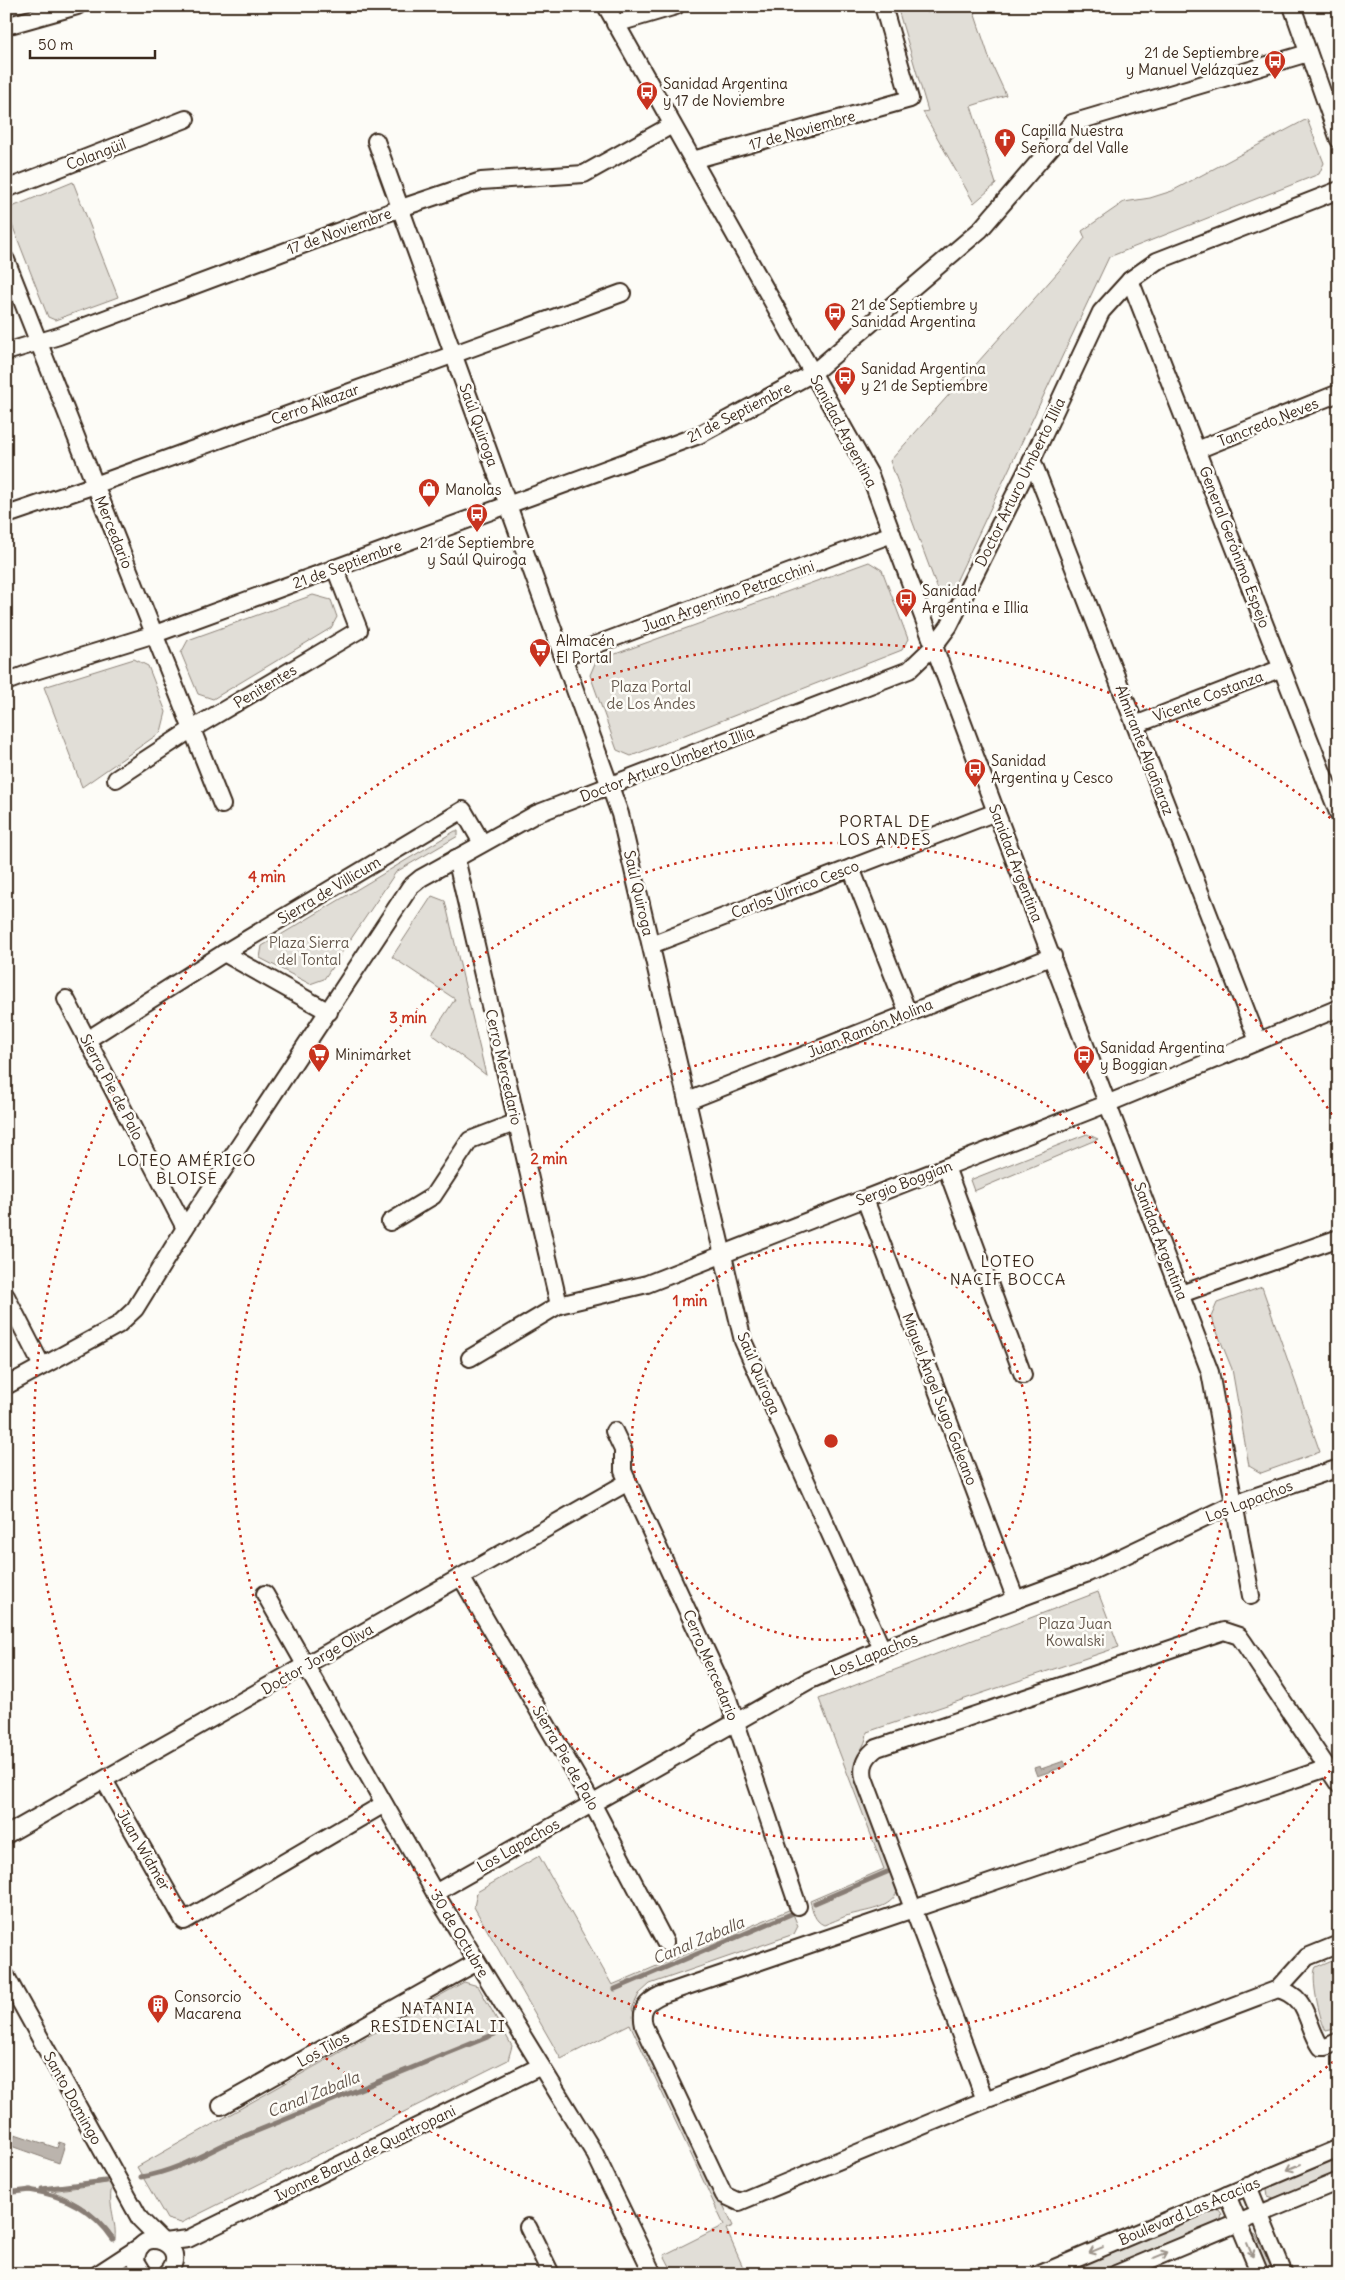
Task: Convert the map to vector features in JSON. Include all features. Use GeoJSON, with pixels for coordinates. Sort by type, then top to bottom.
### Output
{"type":"FeatureCollection","features":[{"type":"Feature","properties":{"kind":"street"},"geometry":{"type":"LineString","coordinates":[[6,26],[77,6]]}},
{"type":"Feature","properties":{"kind":"street","name":"Sanidad Argentina"},"geometry":{"type":"LineString","coordinates":[[606,6],[870,475],[996,812],[1109,1103],[1210,1372],[1251,1596]]}},
{"type":"Feature","properties":{"kind":"street"},"geometry":{"type":"LineString","coordinates":[[615,24],[676,6]]}},
{"type":"Feature","properties":{"kind":"street","name":"17 de Noviembre"},"geometry":{"type":"LineString","coordinates":[[693,160],[910,99],[883,6]]}},
{"type":"Feature","properties":{"kind":"street"},"geometry":{"type":"LineString","coordinates":[[1292,6],[1339,140]]}},
{"type":"Feature","properties":{"kind":"street","name":"21 de Septiembre"},"geometry":{"type":"LineString","coordinates":[[6,682],[35,671],[154,634],[699,435],[814,373],[980,230],[1072,124],[1308,53]]}},
{"type":"Feature","properties":{"kind":"street","name":"Colangüil"},"geometry":{"type":"LineString","coordinates":[[6,189],[186,119]]}},
{"type":"Feature","properties":{"kind":"street","name":"17 de Noviembre"},"geometry":{"type":"LineString","coordinates":[[6,352],[39,342],[401,208],[481,181],[584,174],[672,125]]}},
{"type":"Feature","properties":{"kind":"street","name":"Saúl Quiroga"},"geometry":{"type":"LineString","coordinates":[[376,140],[620,814],[743,1340],[882,1649]]}},
{"type":"Feature","properties":{"kind":"street","name":"Doctor Arturo Umberto Illia"},"geometry":{"type":"LineString","coordinates":[[6,1386],[118,1326],[135,1309],[185,1228],[410,888],[421,878],[536,814],[909,670],[934,646],[949,626],[1032,460],[1101,312],[1130,280],[1157,260],[1339,190]]}},
{"type":"Feature","properties":{"kind":"street","name":"Mercedario"},"geometry":{"type":"LineString","coordinates":[[6,260],[222,805]]}},
{"type":"Feature","properties":{"kind":"street","name":"General Gerónimo Espejo"},"geometry":{"type":"LineString","coordinates":[[1130,280],[1339,815]]}},
{"type":"Feature","properties":{"kind":"street","name":"Cerro Alkazar"},"geometry":{"type":"LineString","coordinates":[[7,514],[96,485],[453,353],[622,293]]}},
{"type":"Feature","properties":{"kind":"street","name":"Tancredo Neves"},"geometry":{"type":"LineString","coordinates":[[1197,450],[1339,393]]}},
{"type":"Feature","properties":{"kind":"street","name":"Almirante Algañaraz"},"geometry":{"type":"LineString","coordinates":[[1032,460],[1258,1041]]}},
{"type":"Feature","properties":{"kind":"street","name":"Juan Argentino Petracchini"},"geometry":{"type":"LineString","coordinates":[[563,657],[892,534]]}},
{"type":"Feature","properties":{"kind":"street","name":"Penitentes"},"geometry":{"type":"LineString","coordinates":[[116,779],[192,729],[359,630],[335,568]]}},
{"type":"Feature","properties":{"kind":"street","name":"Vicente Costanza"},"geometry":{"type":"LineString","coordinates":[[1135,725],[1282,668]]}},
{"type":"Feature","properties":{"kind":"street","name":"Sierra de Villicum"},"geometry":{"type":"LineString","coordinates":[[87,1040],[224,953],[462,810],[482,843]]}},
{"type":"Feature","properties":{"kind":"street","name":"Carlos Ulrrico Cesco"},"geometry":{"type":"LineString","coordinates":[[651,945],[996,812]]}},
{"type":"Feature","properties":{"kind":"street","name":"Cerro Mercedario"},"geometry":{"type":"LineString","coordinates":[[456,858],[559,1305]]}},
{"type":"Feature","properties":{"kind":"street"},"geometry":{"type":"LineString","coordinates":[[851,868],[908,1013]]}},
{"type":"Feature","properties":{"kind":"street"},"geometry":{"type":"LineString","coordinates":[[224,953],[329,1012]]}},
{"type":"Feature","properties":{"kind":"street","name":"Juan Ramón Molina"},"geometry":{"type":"LineString","coordinates":[[688,1101],[1052,956]]}},
{"type":"Feature","properties":{"kind":"street","name":"Sierra Pie de Palo"},"geometry":{"type":"LineString","coordinates":[[66,999],[185,1228]]}},
{"type":"Feature","properties":{"kind":"street","name":"Sergio Boggian"},"geometry":{"type":"LineString","coordinates":[[470,1358],[559,1305],[647,1284],[1109,1103],[1339,1008]]}},
{"type":"Feature","properties":{"kind":"street"},"geometry":{"type":"LineString","coordinates":[[390,1222],[433,1196],[470,1140],[517,1122]]}},
{"type":"Feature","properties":{"kind":"street"},"geometry":{"type":"LineString","coordinates":[[946,1167],[1023,1375]]}},
{"type":"Feature","properties":{"kind":"street","name":"Miguel Ángel Sugo Galeano"},"geometry":{"type":"LineString","coordinates":[[865,1199],[1016,1600]]}},
{"type":"Feature","properties":{"kind":"street"},"geometry":{"type":"LineString","coordinates":[[1180,1294],[1339,1238]]}},
{"type":"Feature","properties":{"kind":"street"},"geometry":{"type":"LineString","coordinates":[[6,1296],[42,1366]]}},
{"type":"Feature","properties":{"kind":"street","name":"Cerro Mercedario"},"geometry":{"type":"LineString","coordinates":[[614,1431],[623,1450],[624,1471],[628,1482],[727,1696],[798,1906]]}},
{"type":"Feature","properties":{"kind":"street","name":"Los Lapachos"},"geometry":{"type":"LineString","coordinates":[[435,1893],[808,1681],[882,1649],[1088,1573],[1233,1504],[1339,1468]]}},
{"type":"Feature","properties":{"kind":"street","name":"Doctor Jorge Oliva"},"geometry":{"type":"LineString","coordinates":[[6,1835],[628,1482]]}},
{"type":"Feature","properties":{"kind":"street","name":"Sierra Pie de Palo"},"geometry":{"type":"LineString","coordinates":[[461,1577],[592,1803],[665,1942]]}},
{"type":"Feature","properties":{"kind":"street","name":"30 de Octubre"},"geometry":{"type":"LineString","coordinates":[[266,1594],[435,1893],[594,2154],[653,2274]]}},
{"type":"Feature","properties":{"kind":"street"},"geometry":{"type":"LineString","coordinates":[[985,2100],[912,1910],[863,1772],[866,1758],[877,1748],[1224,1631],[1239,1636],[1339,1784]]}},
{"type":"Feature","properties":{"kind":"street"},"geometry":{"type":"LineString","coordinates":[[1327,1768],[654,1998],[642,2010],[644,2026],[724,2195],[739,2202],[985,2100],[1278,1989],[1307,1957],[1339,1944]]}},
{"type":"Feature","properties":{"kind":"street","name":"Juan Widmer"},"geometry":{"type":"LineString","coordinates":[[104,1780],[184,1921],[384,1804]]}},
{"type":"Feature","properties":{"kind":"street","name":"Los Tilos"},"geometry":{"type":"LineString","coordinates":[[221,2106],[477,1962]]}},
{"type":"Feature","properties":{"kind":"street","name":"Santo Domingo"},"geometry":{"type":"LineString","coordinates":[[6,1976],[140,2219],[169,2246],[172,2267]]}},
{"type":"Feature","properties":{"kind":"street"},"geometry":{"type":"LineString","coordinates":[[1278,1989],[1289,1991],[1300,2000],[1321,2047],[1326,2047],[1339,2041]]}},
{"type":"Feature","properties":{"kind":"street","name":"Ivonne Barud de Quattropani"},"geometry":{"type":"LineString","coordinates":[[172,2267],[179,2248],[188,2239],[541,2066]]}},
{"type":"Feature","properties":{"kind":"street","name":"Boulevard Las Acacias"},"geometry":{"type":"LineString","coordinates":[[1040,2274],[1339,2148]]}},
{"type":"Feature","properties":{"kind":"street","name":"Boulevard Las Acacias"},"geometry":{"type":"LineString","coordinates":[[1116,2274],[1339,2181]]}},
{"type":"Feature","properties":{"kind":"street"},"geometry":{"type":"LineString","coordinates":[[1248,2186],[1284,2274]]}},
{"type":"Feature","properties":{"kind":"street"},"geometry":{"type":"LineString","coordinates":[[1227,2195],[1260,2274]]}},
{"type":"Feature","properties":{"kind":"street","name":"Santo Domingo"},"geometry":{"type":"LineString","coordinates":[[140,2219],[142,2245],[136,2261],[144,2274]]}},
{"type":"Feature","properties":{"kind":"street"},"geometry":{"type":"LineString","coordinates":[[528,2228],[551,2274]]}},
{"type":"Feature","properties":{"kind":"street","name":"Ivonne Barud de Quattropani"},"geometry":{"type":"LineString","coordinates":[[142,2245],[152,2240],[163,2242],[188,2239]]}},
{"type":"Feature","properties":{"kind":"street"},"geometry":{"type":"LineString","coordinates":[[98,2274],[142,2245]]}},
{"type":"Feature","properties":{"kind":"green space"},"geometry":{"type":"Polygon","coordinates":[[[897,6],[925,6],[927,13],[949,6],[972,6],[990,60],[1006,95],[971,106],[996,184],[974,203],[923,112],[928,111],[897,6]]]}},
{"type":"Feature","properties":{"kind":"green space"},"geometry":{"type":"Polygon","coordinates":[[[1307,119],[1324,163],[1319,174],[1109,257],[952,590],[938,590],[890,461],[1066,263],[1085,238],[1082,231],[1124,202],[1150,198],[1172,191],[1307,119]]]}},
{"type":"Feature","properties":{"kind":"green space"},"geometry":{"type":"Polygon","coordinates":[[[73,182],[118,297],[55,320],[48,317],[9,217],[12,207],[73,182]]]}},
{"type":"Feature","properties":{"kind":"green space","name":"Plaza Portal de Los Andes"},"geometry":{"type":"Polygon","coordinates":[[[869,562],[882,570],[908,639],[902,650],[631,756],[617,750],[590,675],[596,661],[869,562]]]}},
{"type":"Feature","properties":{"kind":"green space"},"geometry":{"type":"Polygon","coordinates":[[[313,595],[331,600],[337,617],[331,628],[213,699],[198,694],[181,653],[188,640],[313,595]]]}},
{"type":"Feature","properties":{"kind":"green space"},"geometry":{"type":"Polygon","coordinates":[[[134,659],[148,666],[166,712],[161,732],[82,787],[44,687],[134,659]]]}},
{"type":"Feature","properties":{"kind":"green space","name":"Plaza Sierra del Tontal"},"geometry":{"type":"Polygon","coordinates":[[[455,831],[458,831],[458,836],[396,872],[324,979],[310,984],[260,958],[262,946],[455,831]]]}},
{"type":"Feature","properties":{"kind":"green space"},"geometry":{"type":"Polygon","coordinates":[[[432,896],[445,901],[486,1075],[432,1034],[455,999],[392,957],[432,896]]]}},
{"type":"Feature","properties":{"kind":"green space"},"geometry":{"type":"Polygon","coordinates":[[[1087,1134],[1098,1139],[974,1191],[970,1180],[1087,1134]]]}},
{"type":"Feature","properties":{"kind":"green space"},"geometry":{"type":"Polygon","coordinates":[[[1262,1287],[1320,1452],[1261,1473],[1249,1466],[1232,1369],[1211,1317],[1217,1303],[1262,1287]]]}},
{"type":"Feature","properties":{"kind":"green space","name":"Plaza Juan Kowalski"},"geometry":{"type":"Polygon","coordinates":[[[1098,1592],[1119,1647],[867,1732],[865,1742],[855,1761],[853,1772],[898,1888],[891,1901],[885,1905],[846,1916],[824,1925],[818,1921],[810,1901],[884,1869],[819,1699],[1098,1592]]]}},
{"type":"Feature","properties":{"kind":"green space"},"geometry":{"type":"Polygon","coordinates":[[[539,1856],[612,1985],[791,1909],[798,1926],[794,1934],[650,1984],[639,1994],[632,2009],[733,2226],[726,2229],[746,2274],[674,2274],[664,2255],[724,2225],[630,2024],[561,2059],[474,1907],[477,1892],[539,1856]]]}},
{"type":"Feature","properties":{"kind":"green space"},"geometry":{"type":"Polygon","coordinates":[[[1339,1957],[1339,2028],[1326,2031],[1316,1999],[1314,1972],[1316,1967],[1339,1957]]]}},
{"type":"Feature","properties":{"kind":"green space"},"geometry":{"type":"Polygon","coordinates":[[[464,1982],[478,1986],[512,2046],[508,2060],[181,2223],[167,2219],[137,2167],[464,1982]]]}},
{"type":"Feature","properties":{"kind":"green space"},"geometry":{"type":"Polygon","coordinates":[[[1339,2157],[1339,2172],[1274,2198],[1268,2196],[1267,2189],[1269,2186],[1339,2157]]]}},
{"type":"Feature","properties":{"kind":"green space"},"geometry":{"type":"Polygon","coordinates":[[[114,2182],[111,2203],[115,2238],[102,2223],[79,2204],[51,2191],[114,2182]]]}},
{"type":"Feature","properties":{"kind":"green space"},"geometry":{"type":"Polygon","coordinates":[[[1213,2209],[1219,2210],[1222,2214],[1221,2219],[1216,2223],[1092,2274],[1057,2274],[1213,2209]]]}},
{"type":"Feature","properties":{"kind":"green space"},"geometry":{"type":"Polygon","coordinates":[[[1252,2233],[1256,2235],[1274,2274],[1266,2274],[1252,2233]]]}},
{"type":"Feature","properties":{"kind":"shaded area"},"geometry":{"type":"Polygon","coordinates":[[[1064,1761],[1066,1766],[1037,1776],[1034,1768],[1040,1766],[1041,1769],[1064,1761]]]}},
{"type":"Feature","properties":{"kind":"shaded area"},"geometry":{"type":"Polygon","coordinates":[[[15,2134],[57,2148],[59,2142],[65,2144],[59,2163],[11,2146],[15,2134]]]}},
{"type":"Feature","properties":{"kind":"waterway","name":"Canal Zaballa"},"geometry":{"type":"LineString","coordinates":[[815,1903],[887,1872]]}},
{"type":"Feature","properties":{"kind":"waterway","name":"Canal Zaballa"},"geometry":{"type":"LineString","coordinates":[[615,1989],[791,1914]]}},
{"type":"Feature","properties":{"kind":"waterway","name":"Canal Zaballa"},"geometry":{"type":"LineString","coordinates":[[141,2177],[174,2168],[225,2144],[495,2034]]}},
{"type":"Feature","properties":{"kind":"waterway","name":"Canal Zaballa"},"geometry":{"type":"LineString","coordinates":[[42,2189],[105,2181]]}},
{"type":"Feature","properties":{"kind":"waterway","name":"Canal Zaballa"},"geometry":{"type":"LineString","coordinates":[[29,2190],[42,2192],[77,2205],[96,2219],[113,2239]]}},
{"type":"Feature","properties":{"kind":"waterway"},"geometry":{"type":"LineString","coordinates":[[6,2193],[31,2190]]}},
{"type":"Feature","properties":{"kind":"place","name":"21 de Septiembre y Manuel Velázquez"},"geometry":{"type":"Point","coordinates":[1275,80]}},
{"type":"Feature","properties":{"kind":"place","name":"Sanidad Argentina y 17 de Noviembre"},"geometry":{"type":"Point","coordinates":[647,111]}},
{"type":"Feature","properties":{"kind":"place","name":"Capilla Nuestra Señora del Valle"},"geometry":{"type":"Point","coordinates":[1005,158]}},
{"type":"Feature","properties":{"kind":"place","name":"21 de Septiembre y Sanidad Argentina"},"geometry":{"type":"Point","coordinates":[835,332]}},
{"type":"Feature","properties":{"kind":"place","name":"Sanidad Argentina y 21 de Septiembre"},"geometry":{"type":"Point","coordinates":[845,396]}},
{"type":"Feature","properties":{"kind":"place","name":"Manolas"},"geometry":{"type":"Point","coordinates":[429,508]}},
{"type":"Feature","properties":{"kind":"place","name":"21 de Septiembre y Saúl Quiroga"},"geometry":{"type":"Point","coordinates":[477,533]}},
{"type":"Feature","properties":{"kind":"place","name":"Sanidad Argentina e Illia"},"geometry":{"type":"Point","coordinates":[906,618]}},
{"type":"Feature","properties":{"kind":"place","name":"Almacén El Portal"},"geometry":{"type":"Point","coordinates":[540,668]}},
{"type":"Feature","properties":{"kind":"place","name":"Sanidad Argentina y Cesco"},"geometry":{"type":"Point","coordinates":[975,788]}},
{"type":"Feature","properties":{"kind":"place","name":"Minimarket"},"geometry":{"type":"Point","coordinates":[319,1073]}},
{"type":"Feature","properties":{"kind":"place","name":"Sanidad Argentina y Boggian"},"geometry":{"type":"Point","coordinates":[1084,1075]}},
{"type":"Feature","properties":{"kind":"place","name":"Consorcio Macarena"},"geometry":{"type":"Point","coordinates":[158,2024]}},
{"type":"Feature","properties":{"kind":"district","name":"PORTAL DE LOS ANDES"},"geometry":{"type":"Point","coordinates":[885,830]}},
{"type":"Feature","properties":{"kind":"district","name":"LOTEO AMÉRICO BLOISE"},"geometry":{"type":"Point","coordinates":[187,1169]}},
{"type":"Feature","properties":{"kind":"district","name":"LOTEO NACIF BOCCA"},"geometry":{"type":"Point","coordinates":[1008,1270]}},
{"type":"Feature","properties":{"kind":"district","name":"NATANIA RESIDENCIAL II"},"geometry":{"type":"Point","coordinates":[438,2017]}}]}
